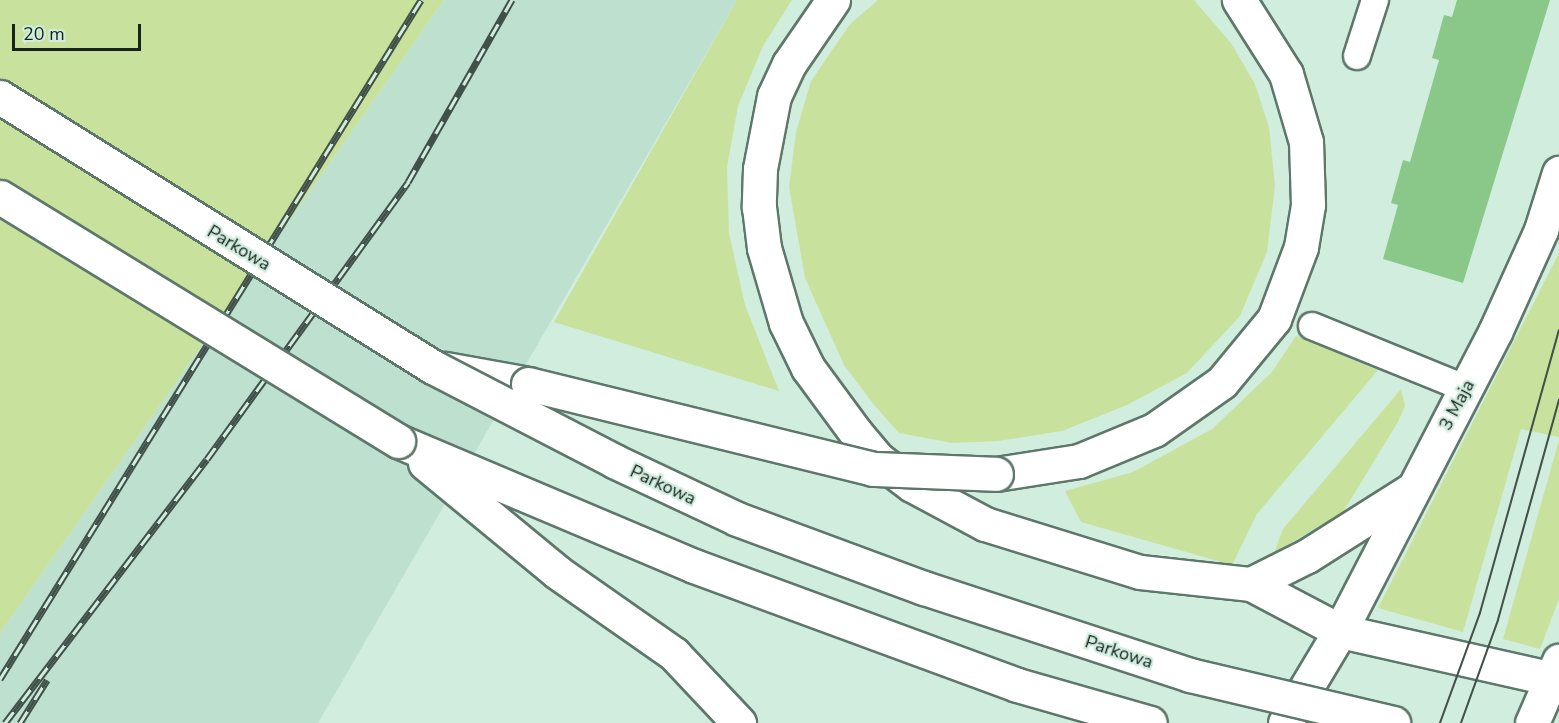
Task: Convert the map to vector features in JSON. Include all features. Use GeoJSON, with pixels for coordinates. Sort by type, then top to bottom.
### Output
{"type":"FeatureCollection","features":[{"type":"Feature","properties":{"kind":"street"},"geometry":{"type":"LineString","coordinates":[[833,0],[789,64],[774,96],[760,169],[759,207],[764,248],[786,323],[833,405],[879,460],[948,508],[985,524],[1140,572],[1251,584],[1340,631],[1557,673],[1532,723]]}},
{"type":"Feature","properties":{"kind":"street"},"geometry":{"type":"LineString","coordinates":[[433,367],[528,384],[822,459],[892,471],[985,474],[1036,470],[1078,461],[1154,430],[1188,410],[1251,352],[1274,319],[1301,247],[1308,205],[1301,120],[1270,43],[1239,0]]}},
{"type":"Feature","properties":{"kind":"street","name":"Parkowa"},"geometry":{"type":"LineString","coordinates":[[0,97],[433,367],[736,519],[924,588],[1190,675],[1393,723]]}},
{"type":"Feature","properties":{"kind":"street","name":"3 Maja"},"geometry":{"type":"LineString","coordinates":[[1285,723],[1340,631],[1411,490],[1467,388],[1541,230],[1559,173]]}},
{"type":"Feature","properties":{"kind":"street"},"geometry":{"type":"LineString","coordinates":[[0,197],[398,441],[558,572],[674,654],[739,723]]}},
{"type":"Feature","properties":{"kind":"street"},"geometry":{"type":"LineString","coordinates":[[398,441],[705,570],[1017,685],[1150,723]]}},
{"type":"Feature","properties":{"kind":"street"},"geometry":{"type":"LineString","coordinates":[[1251,584],[1307,556],[1411,490]]}},
{"type":"Feature","properties":{"kind":"lane"},"geometry":{"type":"LineString","coordinates":[[1357,56],[1375,0]]}},
{"type":"Feature","properties":{"kind":"lane"},"geometry":{"type":"LineString","coordinates":[[1312,326],[1467,388]]}},
{"type":"Feature","properties":{"kind":"shaded area"},"geometry":{"type":"Polygon","coordinates":[[[444,0],[737,0],[318,723],[0,723],[0,633],[444,0]]]}},
{"type":"Feature","properties":{"kind":"green space"},"geometry":{"type":"Polygon","coordinates":[[[0,0],[444,0],[0,633],[0,0]]]}},
{"type":"Feature","properties":{"kind":"green space"},"geometry":{"type":"Polygon","coordinates":[[[737,0],[792,0],[763,46],[738,106],[727,167],[729,233],[745,305],[779,391],[554,322],[737,0]]]}},
{"type":"Feature","properties":{"kind":"green space"},"geometry":{"type":"Polygon","coordinates":[[[878,0],[1194,0],[1231,43],[1255,84],[1269,127],[1275,186],[1267,252],[1240,316],[1187,373],[1127,405],[1062,431],[998,441],[952,443],[899,433],[875,406],[844,365],[805,278],[789,187],[796,132],[811,81],[850,24],[878,0]]]}},
{"type":"Feature","properties":{"kind":"green space"},"geometry":{"type":"Polygon","coordinates":[[[1559,253],[1559,437],[1521,429],[1463,632],[1378,608],[1559,253]]]}},
{"type":"Feature","properties":{"kind":"green space"},"geometry":{"type":"Polygon","coordinates":[[[1296,336],[1378,370],[1257,514],[1232,565],[1081,522],[1065,491],[1133,472],[1212,429],[1272,372],[1296,336]]]}},
{"type":"Feature","properties":{"kind":"green space"},"geometry":{"type":"Polygon","coordinates":[[[1401,389],[1405,406],[1398,422],[1343,512],[1274,553],[1283,529],[1401,389]]]}},
{"type":"Feature","properties":{"kind":"green space"},"geometry":{"type":"Polygon","coordinates":[[[1559,440],[1559,599],[1540,649],[1503,639],[1559,440]]]}},
{"type":"Feature","properties":{"kind":"building"},"geometry":{"type":"Polygon","coordinates":[[[1457,0],[1550,0],[1463,283],[1383,259],[1398,205],[1391,203],[1403,160],[1410,162],[1439,60],[1432,58],[1444,15],[1452,17],[1457,0]]]}},
{"type":"Feature","properties":{"kind":"tram line"},"geometry":{"type":"LineString","coordinates":[[1440,723],[1480,613],[1559,331]]}},
{"type":"Feature","properties":{"kind":"tram line"},"geometry":{"type":"LineString","coordinates":[[1461,723],[1498,620],[1559,400]]}},
{"type":"Feature","properties":{"kind":"railway"},"geometry":{"type":"LineString","coordinates":[[0,679],[421,0]]}},
{"type":"Feature","properties":{"kind":"railway"},"geometry":{"type":"LineString","coordinates":[[5,723],[207,459],[408,182],[512,0]]}},
{"type":"Feature","properties":{"kind":"railway"},"geometry":{"type":"LineString","coordinates":[[20,723],[47,680]]}}]}
